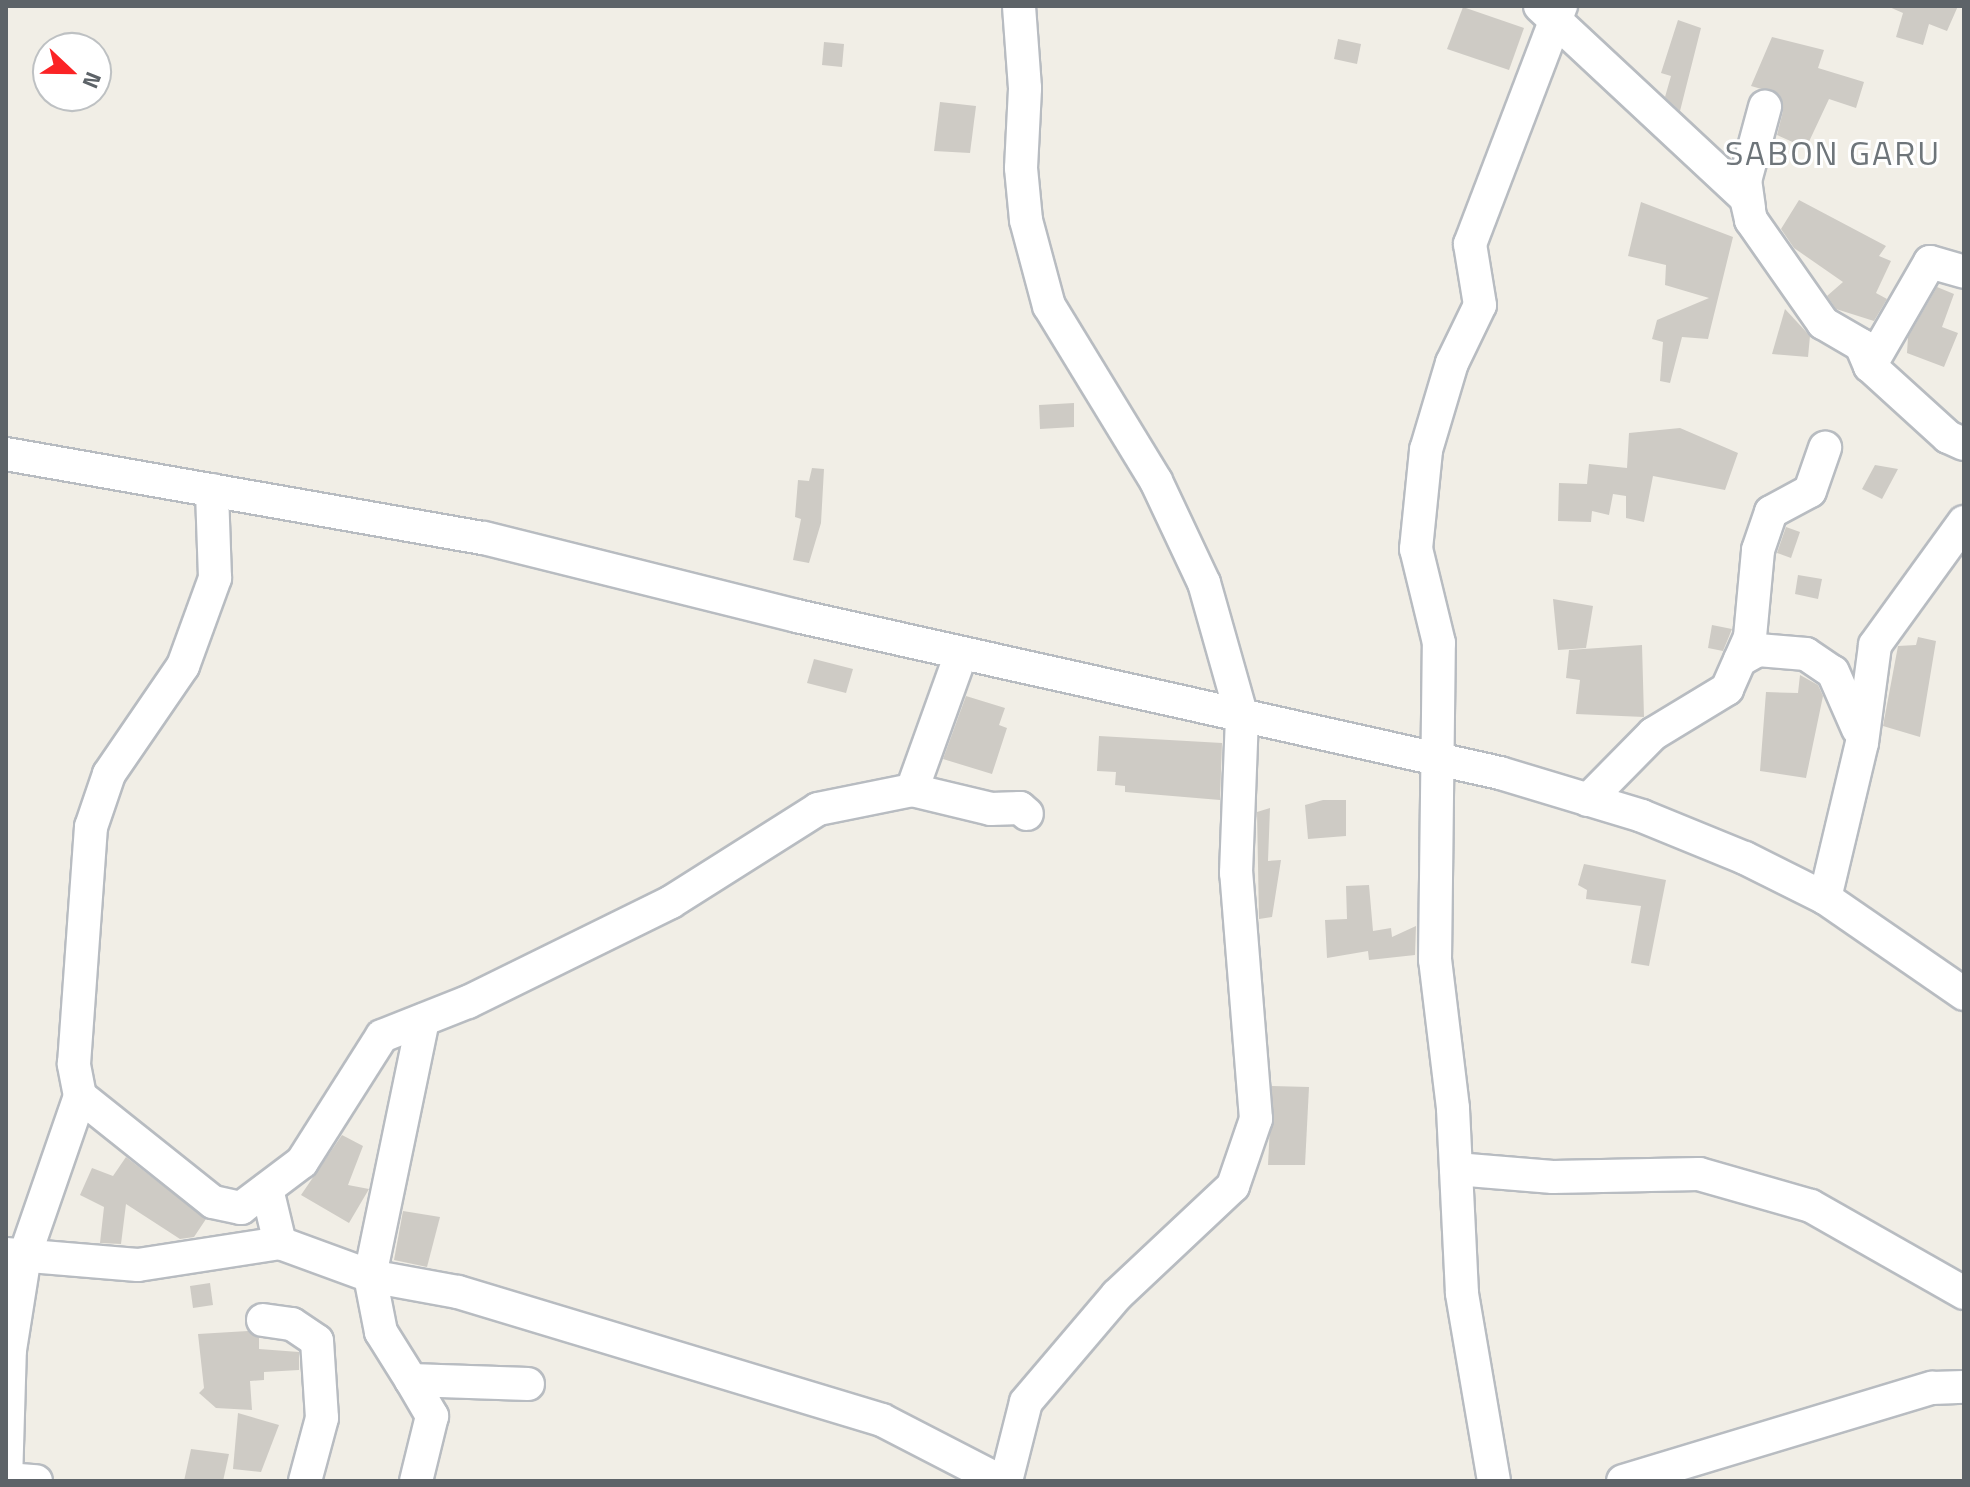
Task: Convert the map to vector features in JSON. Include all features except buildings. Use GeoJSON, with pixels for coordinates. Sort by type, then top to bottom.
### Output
{"type":"FeatureCollection","features":[{"type":"Feature","properties":{"kind":"street"},"geometry":{"type":"LineString","coordinates":[[1006,1481],[1026,1402],[1117,1295],[1233,1186],[1256,1119],[1236,873],[1242,717],[1204,583],[1156,481],[1049,306],[1026,220],[1021,168],[1025,88],[1019,6]]}},
{"type":"Feature","properties":{"kind":"street"},"geometry":{"type":"LineString","coordinates":[[1494,1481],[1462,1293],[1456,1169],[1435,960],[1439,643],[1416,549],[1425,455],[1452,363],[1480,305],[1470,244],[1499,180],[1551,9],[1707,156],[1746,198],[1751,220],[1823,323],[1861,345],[1870,366],[1948,437],[1964,444]]}},
{"type":"Feature","properties":{"kind":"street"},"geometry":{"type":"LineString","coordinates":[[1751,220],[1745,181],[1765,107]]}},
{"type":"Feature","properties":{"kind":"street"},"geometry":{"type":"LineString","coordinates":[[1870,366],[1930,262],[1964,272]]}},
{"type":"Feature","properties":{"kind":"street"},"geometry":{"type":"LineString","coordinates":[[1588,800],[1653,734],[1727,689],[1750,637],[1758,550],[1771,512],[1810,491],[1825,448]]}},
{"type":"Feature","properties":{"kind":"street"},"geometry":{"type":"LineString","coordinates":[[6,454],[484,538],[961,654],[1437,759],[1588,800],[1745,858],[1825,898],[1964,994]]}},
{"type":"Feature","properties":{"kind":"street"},"geometry":{"type":"LineString","coordinates":[[36,1481],[6,1480],[15,1254],[80,1096],[74,1064],[91,827],[109,774],[183,666],[215,578],[212,490]]}},
{"type":"Feature","properties":{"kind":"street"},"geometry":{"type":"LineString","coordinates":[[1833,672],[1875,645],[1964,522]]}},
{"type":"Feature","properties":{"kind":"street"},"geometry":{"type":"LineString","coordinates":[[1825,898],[1862,743],[1875,645]]}},
{"type":"Feature","properties":{"kind":"street"},"geometry":{"type":"LineString","coordinates":[[1740,660],[1758,650],[1806,654],[1833,672],[1862,743]]}},
{"type":"Feature","properties":{"kind":"street"},"geometry":{"type":"LineString","coordinates":[[912,790],[961,654]]}},
{"type":"Feature","properties":{"kind":"street"},"geometry":{"type":"LineString","coordinates":[[80,1096],[213,1202],[241,1208],[302,1162],[382,1036],[423,1020],[671,902],[818,809],[912,790],[991,809],[1020,808],[1027,814]]}},
{"type":"Feature","properties":{"kind":"street"},"geometry":{"type":"LineString","coordinates":[[416,1481],[432,1416],[381,1332],[370,1276],[423,1020]]}},
{"type":"Feature","properties":{"kind":"street"},"geometry":{"type":"LineString","coordinates":[[1456,1169],[1553,1177],[1699,1174],[1811,1206],[1964,1293]]}},
{"type":"Feature","properties":{"kind":"street"},"geometry":{"type":"LineString","coordinates":[[267,1189],[280,1243]]}},
{"type":"Feature","properties":{"kind":"street"},"geometry":{"type":"LineString","coordinates":[[15,1254],[138,1265],[280,1243],[370,1276],[458,1292],[882,1420],[1000,1481]]}},
{"type":"Feature","properties":{"kind":"street"},"geometry":{"type":"LineString","coordinates":[[263,1320],[292,1324],[317,1341],[322,1418],[305,1481]]}},
{"type":"Feature","properties":{"kind":"street"},"geometry":{"type":"LineString","coordinates":[[411,1380],[528,1384]]}},
{"type":"Feature","properties":{"kind":"street"},"geometry":{"type":"LineString","coordinates":[[1623,1481],[1932,1388],[1964,1387]]}},
{"type":"Feature","properties":{"kind":"district","name":"SABON GARU"},"geometry":{"type":"Point","coordinates":[1833,153]}}]}
